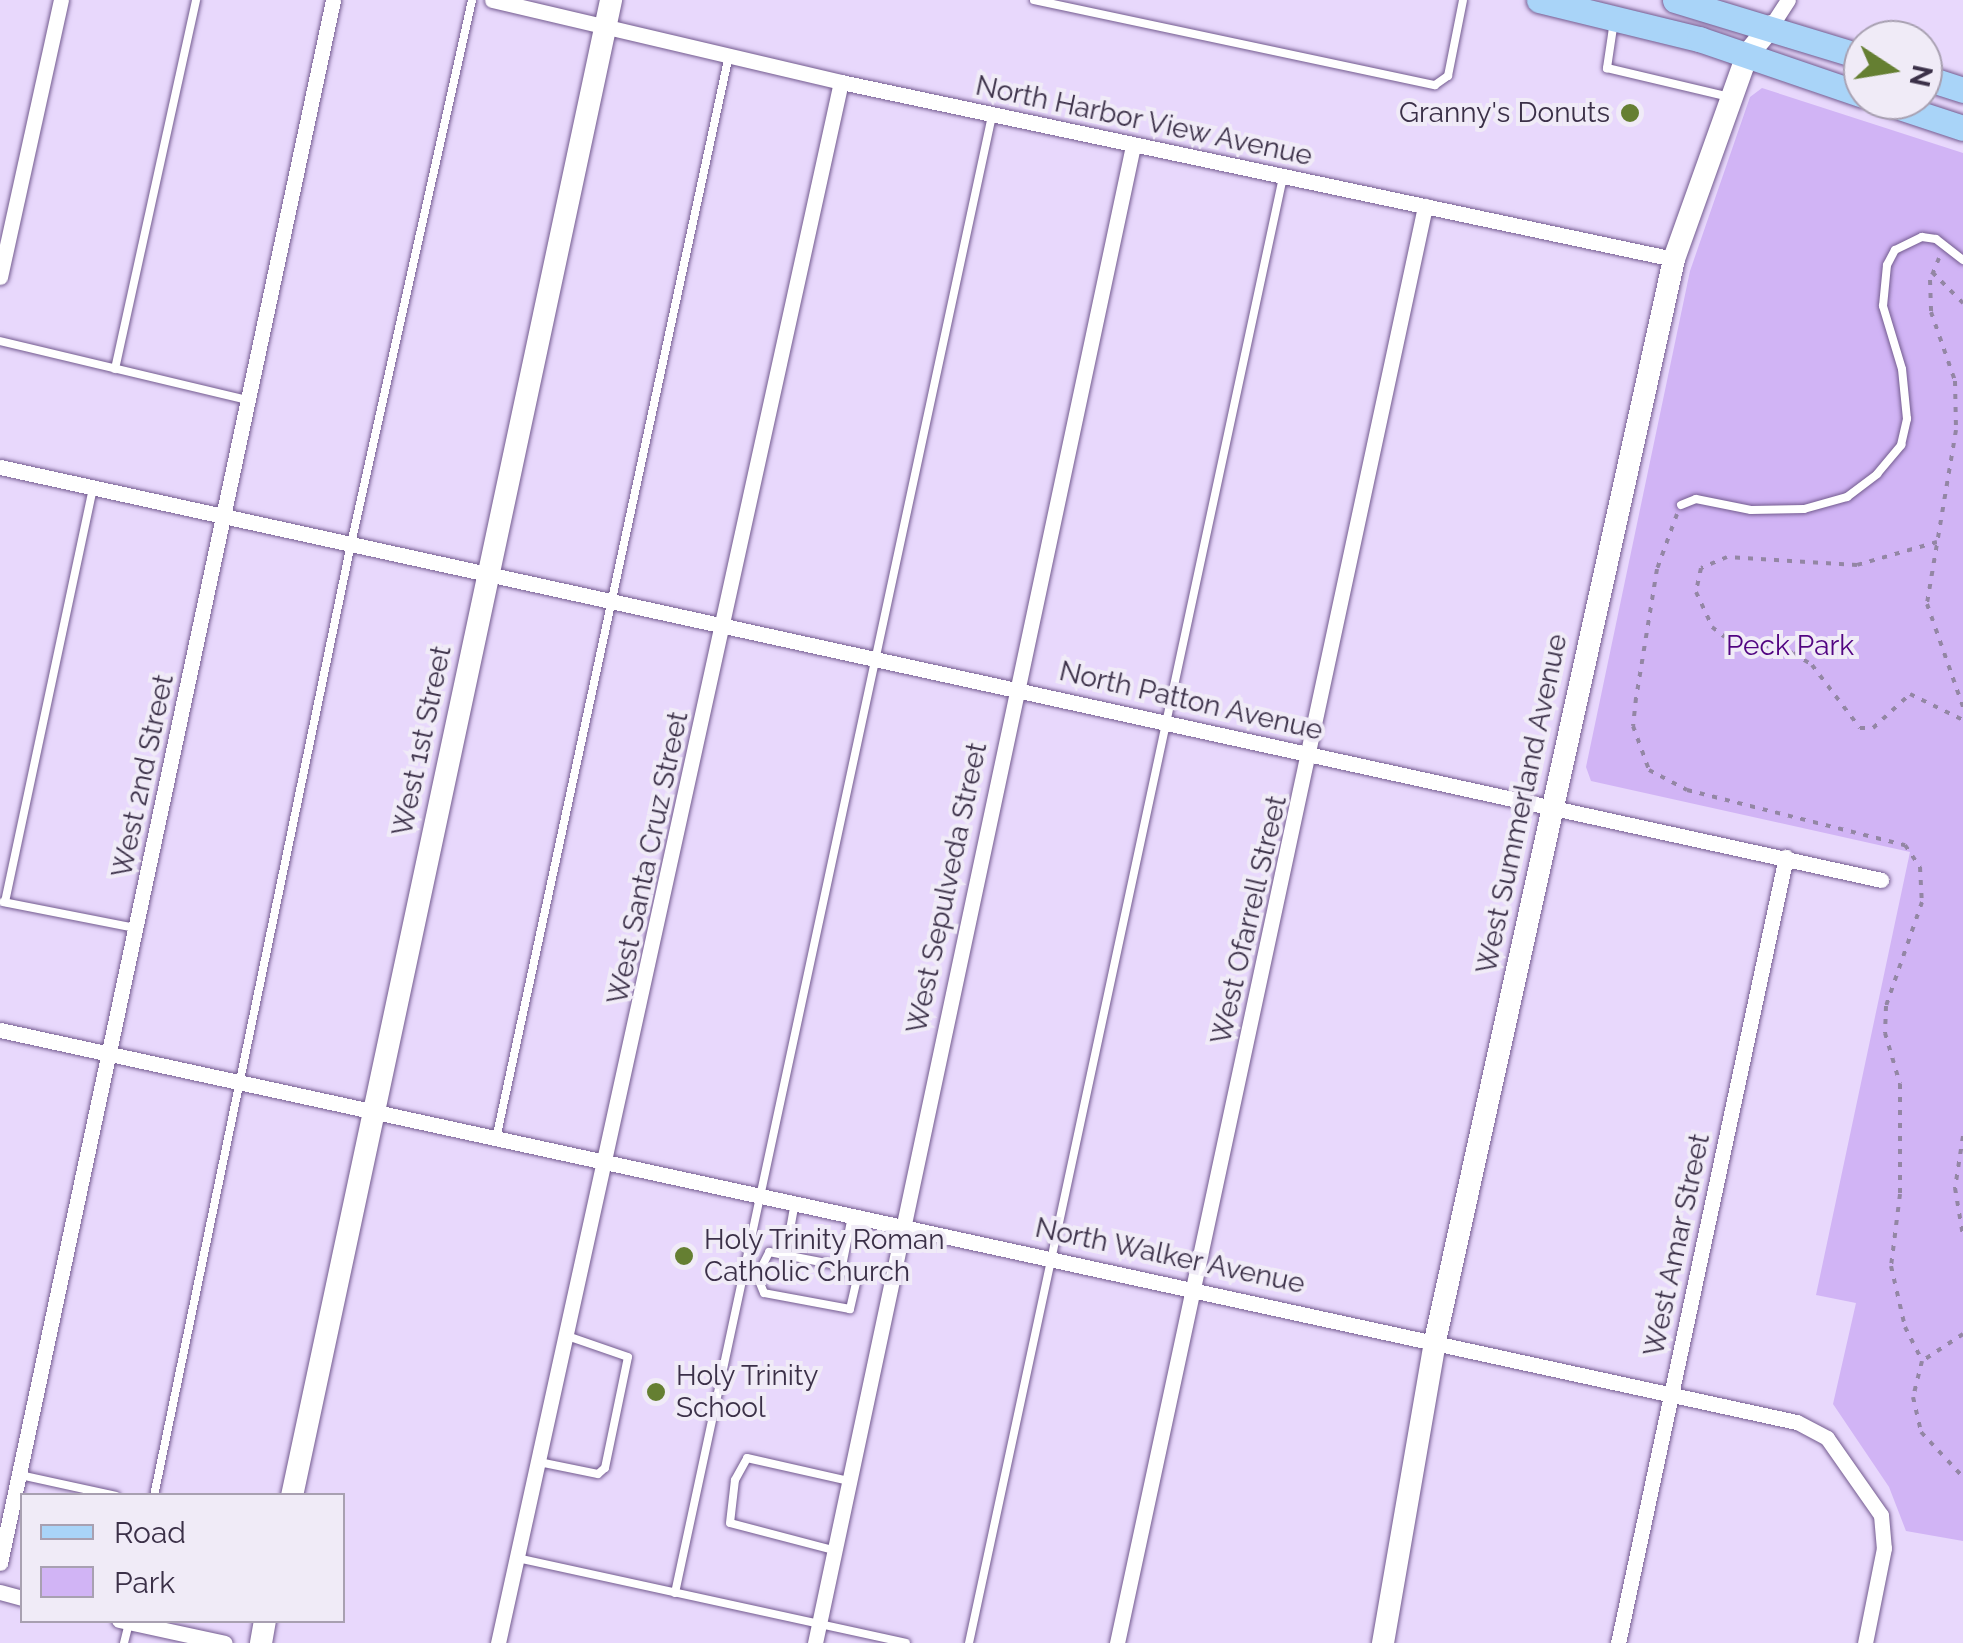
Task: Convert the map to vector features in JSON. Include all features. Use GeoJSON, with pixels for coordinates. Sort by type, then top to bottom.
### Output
{"type":"FeatureCollection","features":[{"type":"Feature","properties":{"kind":"main road","name":"West 1st Street"},"geometry":{"type":"LineString","coordinates":[[293,1493],[611,0]]}},
{"type":"Feature","properties":{"kind":"main road"},"geometry":{"type":"LineString","coordinates":[[1539,0],[1615,16],[1748,54],[1843,88]]}},
{"type":"Feature","properties":{"kind":"main road"},"geometry":{"type":"LineString","coordinates":[[1675,0],[1843,50]]}},
{"type":"Feature","properties":{"kind":"main road","name":"West Summerland Avenue"},"geometry":{"type":"LineString","coordinates":[[1383,1643],[1435,1341],[1674,259],[1730,97],[1748,54],[1771,26]]}},
{"type":"Feature","properties":{"kind":"main road"},"geometry":{"type":"LineString","coordinates":[[1939,120],[1963,128]]}},
{"type":"Feature","properties":{"kind":"street"},"geometry":{"type":"LineString","coordinates":[[0,277],[61,0]]}},
{"type":"Feature","properties":{"kind":"street","name":"West 2nd Street"},"geometry":{"type":"LineString","coordinates":[[0,1562],[333,0]]}},
{"type":"Feature","properties":{"kind":"street","name":"North Harbor View Avenue"},"geometry":{"type":"LineString","coordinates":[[492,0],[841,82],[1674,259]]}},
{"type":"Feature","properties":{"kind":"street","name":"West Summerland Avenue"},"geometry":{"type":"LineString","coordinates":[[1771,26],[1788,0]]}},
{"type":"Feature","properties":{"kind":"street","name":"West Santa Cruz Street"},"geometry":{"type":"LineString","coordinates":[[498,1643],[726,624],[841,82]]}},
{"type":"Feature","properties":{"kind":"street","name":"West Sepulveda Street"},"geometry":{"type":"LineString","coordinates":[[815,1643],[1133,145]]}},
{"type":"Feature","properties":{"kind":"street","name":"West Ofarrell Street"},"geometry":{"type":"LineString","coordinates":[[1116,1643],[1311,754],[1425,206]]}},
{"type":"Feature","properties":{"kind":"street","name":"North Patton Avenue"},"geometry":{"type":"LineString","coordinates":[[0,467],[1882,880]]}},
{"type":"Feature","properties":{"kind":"street","name":"West Amar Street"},"geometry":{"type":"LineString","coordinates":[[1618,1643],[1786,858]]}},
{"type":"Feature","properties":{"kind":"street","name":"North Walker Avenue"},"geometry":{"type":"LineString","coordinates":[[0,1030],[244,1080],[372,1114],[1193,1285],[1797,1422],[1827,1438],[1882,1515],[1884,1548],[1865,1643]]}},
{"type":"Feature","properties":{"kind":"street"},"geometry":{"type":"LineString","coordinates":[[129,1623],[226,1643]]}},
{"type":"Feature","properties":{"kind":"lane"},"geometry":{"type":"LineString","coordinates":[[115,369],[196,0]]}},
{"type":"Feature","properties":{"kind":"lane"},"geometry":{"type":"LineString","coordinates":[[155,1493],[244,1080],[351,544],[472,0]]}},
{"type":"Feature","properties":{"kind":"lane"},"geometry":{"type":"LineString","coordinates":[[1034,0],[1435,85],[1448,76],[1463,0]]}},
{"type":"Feature","properties":{"kind":"lane"},"geometry":{"type":"LineString","coordinates":[[1615,16],[1608,68],[1730,97]]}},
{"type":"Feature","properties":{"kind":"lane"},"geometry":{"type":"LineString","coordinates":[[496,1139],[609,599],[729,55]]}},
{"type":"Feature","properties":{"kind":"lane"},"geometry":{"type":"LineString","coordinates":[[675,1593],[992,115]]}},
{"type":"Feature","properties":{"kind":"lane"},"geometry":{"type":"LineString","coordinates":[[969,1643],[1284,176]]}},
{"type":"Feature","properties":{"kind":"lane"},"geometry":{"type":"LineString","coordinates":[[1680,505],[1696,499],[1751,510],[1804,509],[1847,497],[1877,474],[1901,445],[1907,419],[1902,369],[1883,306],[1887,265],[1909,240],[1936,239],[1963,260]]}},
{"type":"Feature","properties":{"kind":"lane"},"geometry":{"type":"LineString","coordinates":[[0,342],[248,400]]}},
{"type":"Feature","properties":{"kind":"lane"},"geometry":{"type":"LineString","coordinates":[[93,488],[2,902],[136,928]]}},
{"type":"Feature","properties":{"kind":"lane"},"geometry":{"type":"LineString","coordinates":[[786,1252],[795,1201]]}},
{"type":"Feature","properties":{"kind":"lane"},"geometry":{"type":"LineString","coordinates":[[842,1266],[852,1213]]}},
{"type":"Feature","properties":{"kind":"lane"},"geometry":{"type":"LineString","coordinates":[[770,1252],[786,1252],[842,1266],[856,1283],[850,1308],[842,1311],[764,1292],[757,1276],[770,1252]]}},
{"type":"Feature","properties":{"kind":"lane"},"geometry":{"type":"LineString","coordinates":[[539,1462],[598,1474],[605,1468],[628,1357],[622,1350],[567,1336]]}},
{"type":"Feature","properties":{"kind":"lane"},"geometry":{"type":"LineString","coordinates":[[834,1550],[730,1523],[735,1480],[746,1458],[848,1481]]}},
{"type":"Feature","properties":{"kind":"lane"},"geometry":{"type":"LineString","coordinates":[[20,1474],[103,1493]]}},
{"type":"Feature","properties":{"kind":"lane"},"geometry":{"type":"LineString","coordinates":[[517,1558],[906,1643]]}},
{"type":"Feature","properties":{"kind":"path"},"geometry":{"type":"LineString","coordinates":[[1948,246],[1932,272],[1930,312],[1956,396],[1954,473],[1927,604],[1963,707]]}},
{"type":"Feature","properties":{"kind":"path"},"geometry":{"type":"LineString","coordinates":[[1932,272],[1963,303]]}},
{"type":"Feature","properties":{"kind":"path"},"geometry":{"type":"LineString","coordinates":[[1680,505],[1658,569],[1636,698],[1635,738],[1650,770],[1687,790],[1904,845],[1920,868],[1922,902],[1886,1006],[1884,1033],[1900,1084],[1900,1194],[1892,1266],[1904,1327],[1922,1361],[1913,1413],[1932,1450],[1963,1477]]}},
{"type":"Feature","properties":{"kind":"path"},"geometry":{"type":"LineString","coordinates":[[1938,542],[1857,565],[1726,557],[1701,568],[1696,592],[1712,627],[1725,637],[1794,653],[1812,664],[1860,728],[1874,728],[1910,694],[1963,720]]}},
{"type":"Feature","properties":{"kind":"path"},"geometry":{"type":"LineString","coordinates":[[1963,1136],[1955,1188],[1963,1236]]}},
{"type":"Feature","properties":{"kind":"path"},"geometry":{"type":"LineString","coordinates":[[1922,1361],[1963,1334]]}},
{"type":"Feature","properties":{"kind":"green space","name":"Peck Park"},"geometry":{"type":"Polygon","coordinates":[[[1762,88],[1843,114],[1843,120],[1861,120],[1963,153],[1963,1541],[1906,1531],[1889,1487],[1833,1404],[1856,1303],[1816,1295],[1910,852],[1591,781],[1586,767],[1690,271],[1750,97],[1762,88]]]}},
{"type":"Feature","properties":{"kind":"place","name":"Granny's Donuts"},"geometry":{"type":"Point","coordinates":[1630,113]}},
{"type":"Feature","properties":{"kind":"place","name":"Holy Trinity Roman Catholic Church"},"geometry":{"type":"Point","coordinates":[684,1256]}},
{"type":"Feature","properties":{"kind":"place","name":"Holy Trinity School"},"geometry":{"type":"Point","coordinates":[656,1392]}}]}
